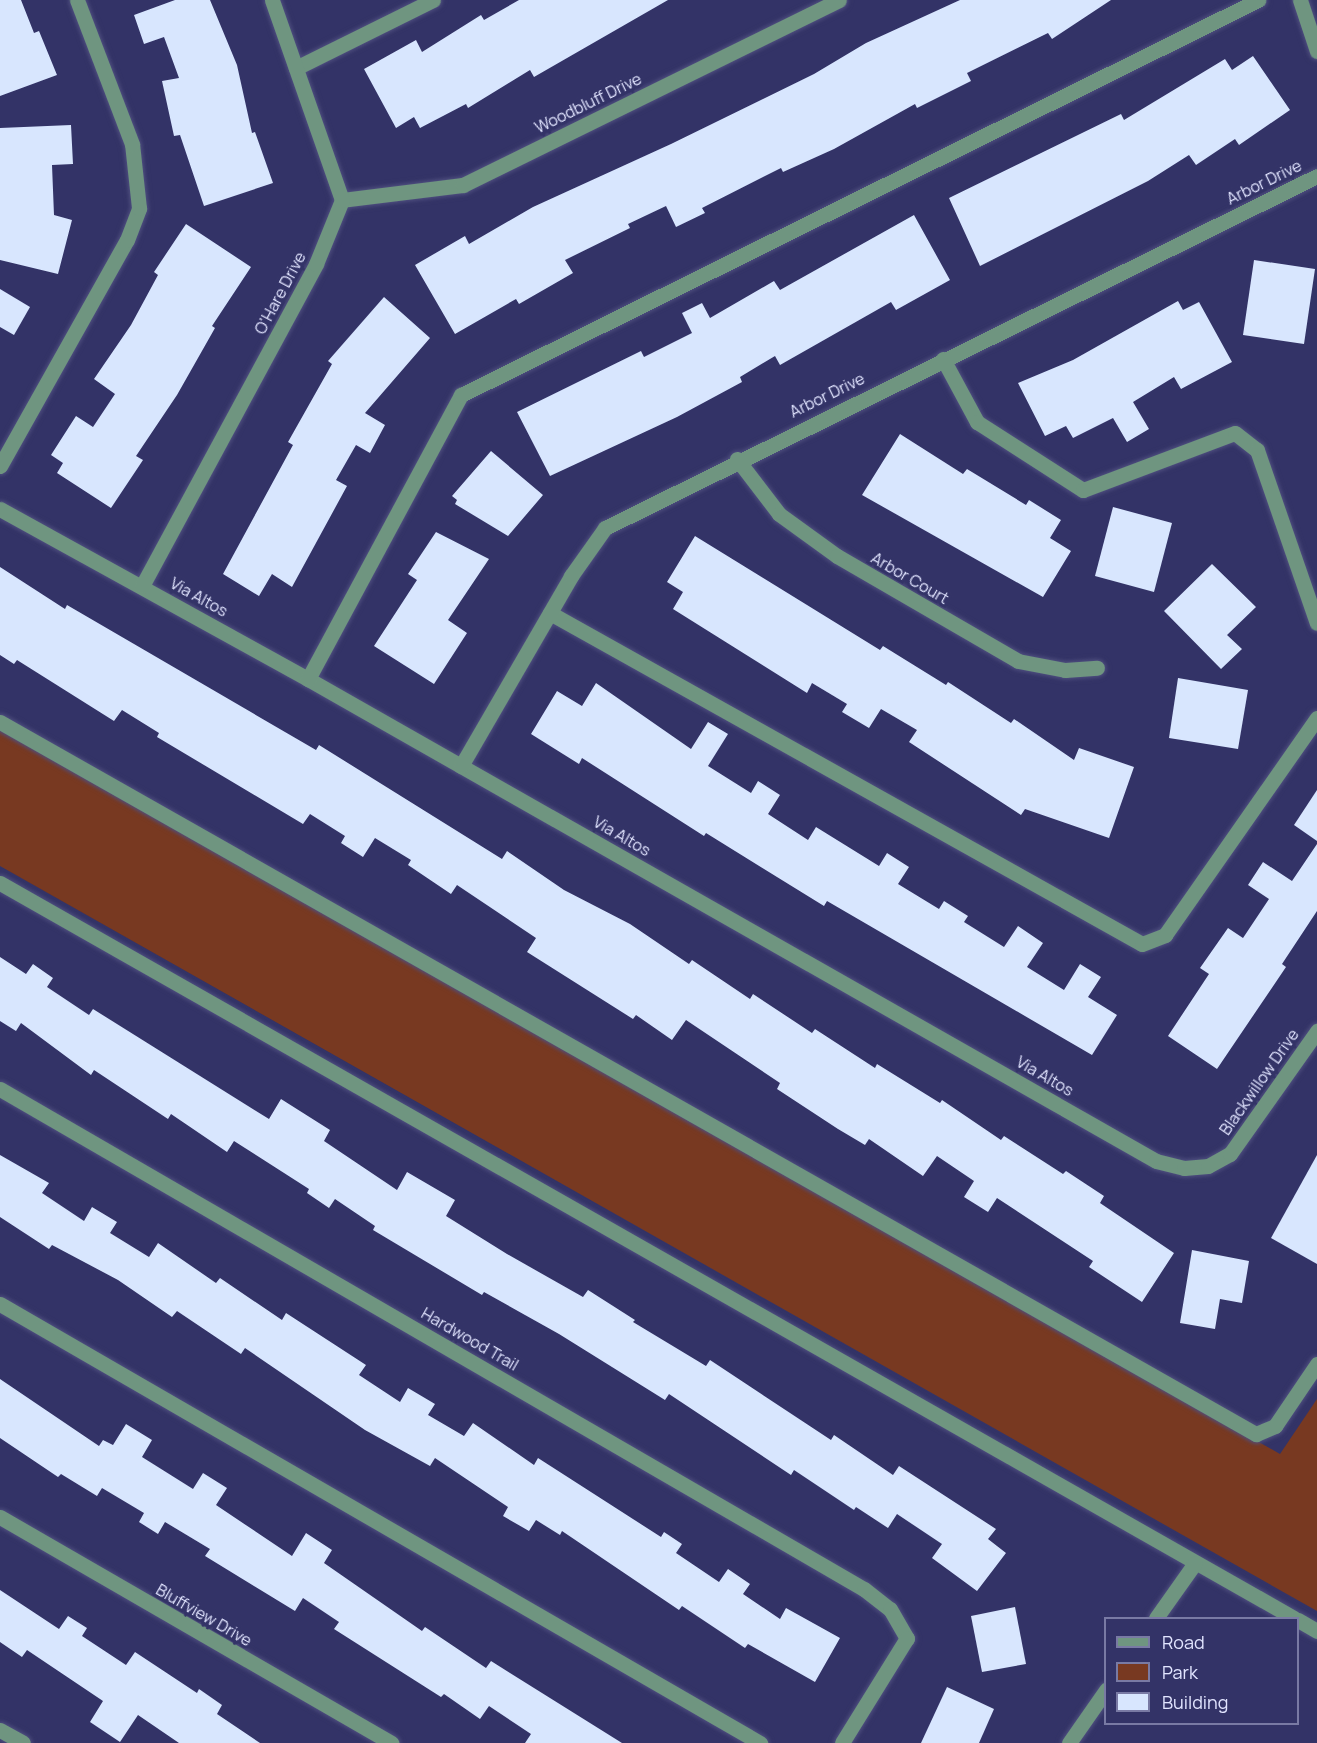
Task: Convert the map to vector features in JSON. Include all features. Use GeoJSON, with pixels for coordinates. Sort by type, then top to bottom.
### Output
{"type":"FeatureCollection","features":[{"type":"Feature","properties":{"kind":"street"},"geometry":{"type":"LineString","coordinates":[[0,466],[127,240],[139,208],[132,144],[77,0]]}},
{"type":"Feature","properties":{"kind":"street"},"geometry":{"type":"LineString","coordinates":[[272,0],[342,200]]}},
{"type":"Feature","properties":{"kind":"street"},"geometry":{"type":"LineString","coordinates":[[296,68],[433,0]]}},
{"type":"Feature","properties":{"kind":"street","name":"Woodbluff Drive"},"geometry":{"type":"LineString","coordinates":[[342,200],[464,185],[839,0]]}},
{"type":"Feature","properties":{"kind":"street"},"geometry":{"type":"LineString","coordinates":[[308,679],[461,395],[1258,0]]}},
{"type":"Feature","properties":{"kind":"street"},"geometry":{"type":"LineString","coordinates":[[1300,0],[1317,51]]}},
{"type":"Feature","properties":{"kind":"street","name":"Arbor Drive"},"geometry":{"type":"LineString","coordinates":[[461,766],[550,613],[605,528],[737,459],[1317,176]]}},
{"type":"Feature","properties":{"kind":"street","name":"O'Hare Drive"},"geometry":{"type":"LineString","coordinates":[[142,586],[316,264],[342,200]]}},
{"type":"Feature","properties":{"kind":"street"},"geometry":{"type":"LineString","coordinates":[[944,359],[977,422],[1083,490],[1235,433],[1257,450],[1317,623]]}},
{"type":"Feature","properties":{"kind":"street","name":"Arbor Court"},"geometry":{"type":"LineString","coordinates":[[737,459],[779,514],[837,556],[1018,661],[1065,670],[1097,668]]}},
{"type":"Feature","properties":{"kind":"street","name":"Via Altos"},"geometry":{"type":"LineString","coordinates":[[0,509],[308,679],[1156,1161],[1184,1168],[1208,1166],[1230,1154]]}},
{"type":"Feature","properties":{"kind":"street"},"geometry":{"type":"LineString","coordinates":[[550,613],[1142,944],[1165,935],[1317,718]]}},
{"type":"Feature","properties":{"kind":"street"},"geometry":{"type":"LineString","coordinates":[[0,722],[1256,1434],[1275,1426],[1317,1364]]}},
{"type":"Feature","properties":{"kind":"street"},"geometry":{"type":"LineString","coordinates":[[0,883],[1292,1617]]}},
{"type":"Feature","properties":{"kind":"street","name":"Blackwillow Drive"},"geometry":{"type":"LineString","coordinates":[[1230,1154],[1317,1031]]}},
{"type":"Feature","properties":{"kind":"street","name":"Hardwood Trail"},"geometry":{"type":"LineString","coordinates":[[0,1089],[829,1566],[890,1609],[907,1638],[842,1743]]}},
{"type":"Feature","properties":{"kind":"street"},"geometry":{"type":"LineString","coordinates":[[0,1304],[760,1743]]}},
{"type":"Feature","properties":{"kind":"street","name":"Bluffview Drive"},"geometry":{"type":"LineString","coordinates":[[0,1517],[391,1743]]}},
{"type":"Feature","properties":{"kind":"street"},"geometry":{"type":"LineString","coordinates":[[1157,1617],[1195,1563]]}},
{"type":"Feature","properties":{"kind":"street"},"geometry":{"type":"LineString","coordinates":[[1299,1621],[1317,1631]]}},
{"type":"Feature","properties":{"kind":"street"},"geometry":{"type":"LineString","coordinates":[[1069,1743],[1104,1693]]}},
{"type":"Feature","properties":{"kind":"street"},"geometry":{"type":"LineString","coordinates":[[0,1730],[23,1743]]}},
{"type":"Feature","properties":{"kind":"green space"},"geometry":{"type":"Polygon","coordinates":[[[0,728],[1280,1454],[1317,1399],[1317,1611],[0,866],[0,728]]]}},
{"type":"Feature","properties":{"kind":"building"},"geometry":{"type":"Polygon","coordinates":[[[0,0],[21,0],[34,33],[39,31],[57,75],[0,96],[0,0]]]}},
{"type":"Feature","properties":{"kind":"building"},"geometry":{"type":"Polygon","coordinates":[[[175,0],[210,0],[237,65],[252,133],[255,132],[273,183],[204,206],[180,135],[174,136],[162,81],[179,78],[164,37],[144,44],[134,15],[175,0]]]}},
{"type":"Feature","properties":{"kind":"building"},"geometry":{"type":"Polygon","coordinates":[[[519,0],[668,0],[534,77],[530,70],[468,108],[466,104],[420,128],[414,117],[396,128],[364,69],[416,40],[422,52],[481,15],[484,20],[519,0]]]}},
{"type":"Feature","properties":{"kind":"building"},"geometry":{"type":"Polygon","coordinates":[[[960,0],[1111,0],[1052,39],[1048,33],[967,73],[971,81],[917,108],[915,104],[834,149],[783,172],[781,168],[702,208],[705,213],[676,227],[666,206],[628,224],[630,228],[565,260],[573,273],[519,304],[516,299],[455,334],[415,265],[465,236],[469,244],[533,207],[671,144],[814,74],[866,43],[960,0]]]}},
{"type":"Feature","properties":{"kind":"building"},"geometry":{"type":"Polygon","coordinates":[[[1253,56],[1290,110],[1239,145],[1235,139],[1196,165],[1189,155],[1148,181],[980,266],[949,198],[1121,114],[1124,120],[1225,59],[1232,70],[1253,56]]]}},
{"type":"Feature","properties":{"kind":"building"},"geometry":{"type":"Polygon","coordinates":[[[71,125],[73,164],[52,165],[54,215],[72,220],[58,274],[0,260],[0,128],[71,125]]]}},
{"type":"Feature","properties":{"kind":"building"},"geometry":{"type":"Polygon","coordinates":[[[914,215],[950,280],[896,310],[891,302],[780,365],[775,356],[740,377],[742,382],[677,417],[550,476],[517,412],[641,351],[644,357],[692,333],[682,313],[702,303],[710,318],[774,281],[780,290],[914,215]]]}},
{"type":"Feature","properties":{"kind":"building"},"geometry":{"type":"Polygon","coordinates":[[[186,224],[251,267],[212,326],[215,328],[177,395],[136,456],[143,460],[111,508],[57,473],[63,463],[51,455],[76,416],[93,427],[115,394],[94,379],[131,325],[158,275],[154,272],[186,224]]]}},
{"type":"Feature","properties":{"kind":"building"},"geometry":{"type":"Polygon","coordinates":[[[1254,260],[1315,269],[1304,344],[1243,335],[1254,260]]]}},
{"type":"Feature","properties":{"kind":"building"},"geometry":{"type":"Polygon","coordinates":[[[0,289],[30,307],[14,335],[0,327],[0,289]]]}},
{"type":"Feature","properties":{"kind":"building"},"geometry":{"type":"Polygon","coordinates":[[[384,297],[430,338],[365,413],[385,425],[370,453],[356,445],[336,480],[347,486],[292,587],[272,574],[259,596],[223,574],[293,445],[288,442],[332,364],[328,361],[384,297]]]}},
{"type":"Feature","properties":{"kind":"building"},"geometry":{"type":"Polygon","coordinates":[[[1178,301],[1183,310],[1199,302],[1232,362],[1181,389],[1174,377],[1133,402],[1149,429],[1127,442],[1113,418],[1073,438],[1066,426],[1045,436],[1018,383],[1073,360],[1178,301]]]}},
{"type":"Feature","properties":{"kind":"building"},"geometry":{"type":"Polygon","coordinates":[[[900,434],[963,474],[967,469],[1026,505],[1029,500],[1061,520],[1050,538],[1071,551],[1043,597],[862,495],[900,434]]]}},
{"type":"Feature","properties":{"kind":"building"},"geometry":{"type":"Polygon","coordinates":[[[491,451],[543,495],[508,536],[455,504],[457,500],[452,496],[491,451]]]}},
{"type":"Feature","properties":{"kind":"building"},"geometry":{"type":"Polygon","coordinates":[[[1113,507],[1172,523],[1154,592],[1095,576],[1113,507]]]}},
{"type":"Feature","properties":{"kind":"building"},"geometry":{"type":"Polygon","coordinates":[[[436,532],[489,559],[448,620],[467,633],[434,684],[374,646],[417,580],[408,574],[436,532]]]}},
{"type":"Feature","properties":{"kind":"building"},"geometry":{"type":"Polygon","coordinates":[[[695,536],[880,650],[883,646],[946,685],[948,682],[1011,723],[1014,719],[1074,760],[1079,748],[1134,767],[1109,838],[1025,809],[1021,815],[909,742],[917,730],[881,709],[869,728],[842,712],[847,704],[812,683],[807,693],[673,609],[683,592],[667,582],[695,536]]]}},
{"type":"Feature","properties":{"kind":"building"},"geometry":{"type":"Polygon","coordinates":[[[1212,564],[1256,607],[1227,635],[1242,649],[1221,669],[1164,611],[1212,564]]]}},
{"type":"Feature","properties":{"kind":"building"},"geometry":{"type":"Polygon","coordinates":[[[0,567],[65,609],[67,605],[316,750],[319,745],[502,859],[507,851],[564,890],[630,924],[689,964],[692,960],[750,999],[753,994],[812,1033],[815,1029],[875,1068],[877,1064],[940,1103],[942,1100],[1001,1140],[1004,1136],[1063,1174],[1066,1171],[1104,1196],[1100,1203],[1174,1253],[1142,1302],[1089,1267],[1093,1261],[997,1198],[988,1212],[964,1197],[974,1181],[937,1156],[923,1176],[869,1139],[865,1145],[777,1089],[780,1083],[686,1020],[672,1040],[636,1015],[633,1019],[527,952],[536,938],[457,885],[451,894],[408,865],[411,860],[375,838],[363,857],[341,843],[345,836],[310,814],[303,824],[157,737],[159,733],[122,710],[114,721],[17,660],[14,664],[0,655],[0,567]]]}},
{"type":"Feature","properties":{"kind":"building"},"geometry":{"type":"Polygon","coordinates":[[[1178,678],[1248,690],[1238,749],[1169,738],[1178,678]]]}},
{"type":"Feature","properties":{"kind":"building"},"geometry":{"type":"Polygon","coordinates":[[[596,683],[691,749],[708,722],[728,734],[708,766],[751,793],[758,781],[780,795],[768,814],[808,840],[816,827],[879,866],[887,853],[909,867],[898,884],[939,909],[944,901],[968,916],[964,922],[1004,947],[1018,926],[1043,943],[1027,967],[1064,990],[1080,964],[1101,977],[1088,997],[1117,1015],[1092,1055],[827,901],[824,906],[706,833],[704,836],[582,758],[579,764],[531,734],[557,691],[582,706],[596,683]]]}},
{"type":"Feature","properties":{"kind":"building"},"geometry":{"type":"Polygon","coordinates":[[[1317,790],[1317,841],[1294,825],[1317,790]]]}},
{"type":"Feature","properties":{"kind":"building"},"geometry":{"type":"Polygon","coordinates":[[[1317,844],[1317,911],[1282,964],[1286,967],[1217,1069],[1168,1036],[1209,974],[1200,968],[1228,928],[1243,938],[1269,899],[1248,885],[1263,862],[1292,881],[1317,844]]]}},
{"type":"Feature","properties":{"kind":"building"},"geometry":{"type":"Polygon","coordinates":[[[0,957],[26,974],[33,964],[53,978],[47,987],[89,1015],[93,1009],[269,1119],[281,1099],[330,1130],[324,1141],[397,1190],[407,1172],[455,1200],[446,1216],[583,1297],[588,1290],[635,1320],[633,1322],[706,1366],[710,1360],[831,1440],[834,1435],[893,1475],[899,1466],[996,1529],[988,1539],[1006,1553],[977,1591],[932,1558],[942,1544],[897,1514],[888,1528],[856,1507],[854,1510],[794,1470],[791,1475],[669,1394],[665,1400],[559,1334],[484,1292],[482,1295],[373,1230],[375,1226],[335,1199],[329,1208],[307,1193],[309,1189],[234,1141],[227,1152],[171,1114],[168,1119],[94,1070],[91,1075],[21,1023],[16,1031],[0,1021],[0,957]]]}},
{"type":"Feature","properties":{"kind":"building"},"geometry":{"type":"Polygon","coordinates":[[[0,1155],[49,1183],[42,1193],[84,1221],[92,1207],[117,1222],[110,1233],[149,1257],[158,1243],[216,1283],[220,1278],[282,1320],[286,1313],[366,1365],[359,1375],[400,1402],[408,1388],[435,1404],[428,1415],[464,1436],[473,1423],[534,1465],[538,1458],[661,1537],[664,1532],[682,1544],[676,1553],[719,1582],[728,1569],[750,1584],[743,1594],[780,1619],[786,1608],[840,1638],[815,1682],[748,1644],[745,1648],[682,1606],[679,1610],[562,1531],[560,1535],[536,1520],[529,1531],[503,1516],[508,1507],[435,1458],[430,1466],[365,1430],[245,1348],[241,1354],[177,1311],[172,1317],[118,1280],[52,1245],[49,1249],[0,1217],[0,1155]]]}},
{"type":"Feature","properties":{"kind":"building"},"geometry":{"type":"Polygon","coordinates":[[[1317,1155],[1317,1264],[1271,1238],[1317,1155]]]}},
{"type":"Feature","properties":{"kind":"building"},"geometry":{"type":"Polygon","coordinates":[[[1192,1250],[1249,1261],[1242,1303],[1220,1299],[1215,1329],[1180,1323],[1192,1250]]]}},
{"type":"Feature","properties":{"kind":"building"},"geometry":{"type":"Polygon","coordinates":[[[0,1379],[99,1446],[103,1440],[113,1445],[126,1424],[152,1440],[142,1457],[193,1489],[203,1473],[227,1488],[216,1505],[292,1556],[306,1533],[332,1550],[324,1563],[422,1631],[425,1627],[486,1668],[491,1661],[622,1743],[525,1743],[531,1734],[489,1706],[480,1719],[444,1694],[441,1697],[334,1629],[339,1622],[303,1598],[295,1611],[205,1556],[210,1549],[165,1522],[158,1534],[139,1522],[144,1513],[102,1488],[97,1496],[61,1474],[58,1477],[0,1438],[0,1379]]]}},
{"type":"Feature","properties":{"kind":"building"},"geometry":{"type":"Polygon","coordinates":[[[0,1590],[59,1629],[68,1616],[87,1628],[82,1636],[126,1665],[135,1652],[197,1693],[199,1689],[222,1705],[217,1714],[260,1743],[179,1743],[138,1715],[120,1742],[90,1722],[103,1701],[27,1650],[22,1657],[0,1642],[0,1590]]]}},
{"type":"Feature","properties":{"kind":"building"},"geometry":{"type":"Polygon","coordinates":[[[1015,1607],[1026,1664],[982,1672],[971,1616],[1015,1607]]]}},
{"type":"Feature","properties":{"kind":"building"},"geometry":{"type":"Polygon","coordinates":[[[947,1687],[994,1709],[979,1743],[921,1743],[947,1687]]]}}]}
